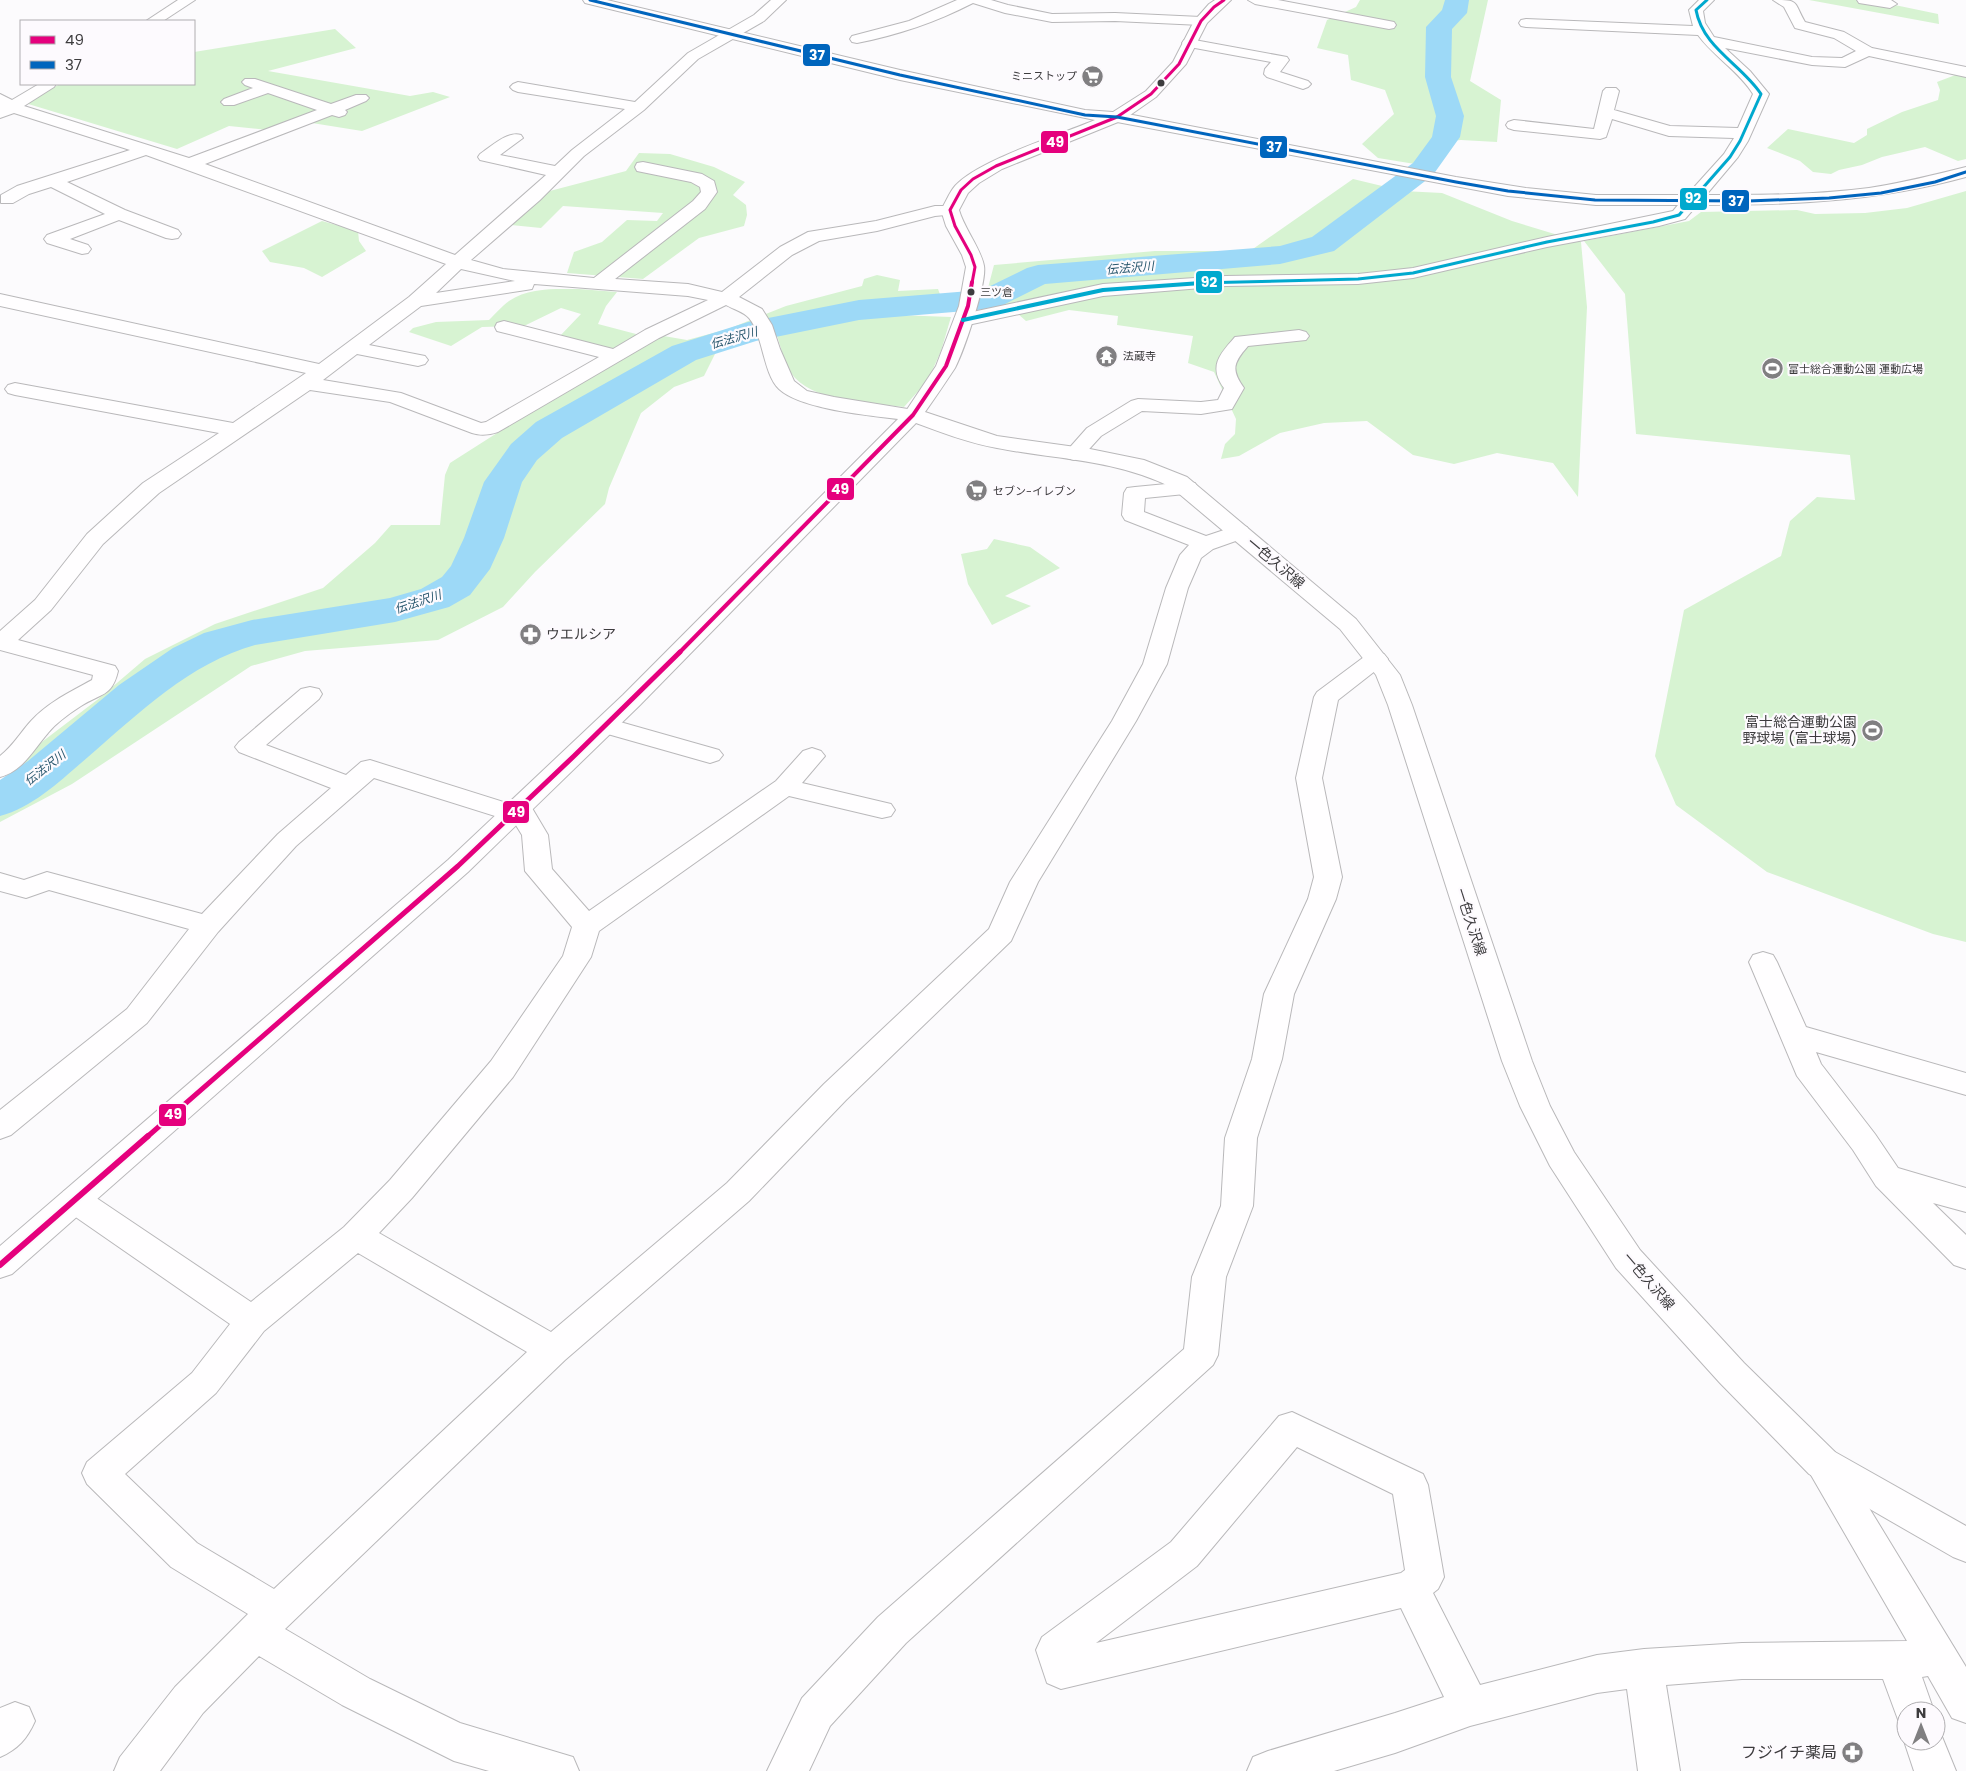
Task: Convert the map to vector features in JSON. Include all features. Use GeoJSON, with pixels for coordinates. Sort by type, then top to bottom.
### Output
{"type":"FeatureCollection","features":[{"type":"Feature","properties":{"kind":"street"},"geometry":{"type":"LineString","coordinates":[[155,20],[188,0]]}},
{"type":"Feature","properties":{"kind":"street"},"geometry":{"type":"LineString","coordinates":[[590,0],[733,31],[1085,115],[1117,117],[1508,191],[1595,200],[1796,200],[1881,193],[1926,184],[1966,172]]}},
{"type":"Feature","properties":{"kind":"street"},"geometry":{"type":"LineString","coordinates":[[628,0],[733,31]]}},
{"type":"Feature","properties":{"kind":"street"},"geometry":{"type":"LineString","coordinates":[[0,643],[43,605],[95,539],[151,488],[314,377],[416,301],[534,196],[578,153],[638,107],[693,56],[733,31],[759,18],[779,0]]}},
{"type":"Feature","properties":{"kind":"street"},"geometry":{"type":"LineString","coordinates":[[857,39],[892,33],[944,14],[968,0]]}},
{"type":"Feature","properties":{"kind":"street"},"geometry":{"type":"LineString","coordinates":[[977,0],[1018,5],[1052,18],[1115,17],[1201,21]]}},
{"type":"Feature","properties":{"kind":"street"},"geometry":{"type":"LineString","coordinates":[[0,1265],[458,866],[517,812],[606,726],[913,415],[946,366],[967,306],[976,267],[955,226],[950,210],[961,190],[973,179],[996,166],[1117,117],[1151,94],[1179,64],[1201,21],[1214,7],[1224,0]]}},
{"type":"Feature","properties":{"kind":"street"},"geometry":{"type":"LineString","coordinates":[[1255,0],[1389,25]]}},
{"type":"Feature","properties":{"kind":"street"},"geometry":{"type":"LineString","coordinates":[[967,306],[1103,290],[1226,281],[1358,279],[1412,274],[1546,242],[1679,216],[1730,157],[1761,94],[1757,86],[1722,54],[1707,36],[1696,16],[1696,10],[1707,0]]}},
{"type":"Feature","properties":{"kind":"street"},"geometry":{"type":"LineString","coordinates":[[1780,0],[1790,5],[1796,21],[1800,25],[1839,35],[1867,51],[1966,72]]}},
{"type":"Feature","properties":{"kind":"street"},"geometry":{"type":"LineString","coordinates":[[1864,0],[1890,4]]}},
{"type":"Feature","properties":{"kind":"street"},"geometry":{"type":"LineString","coordinates":[[1115,17],[1124,6]]}},
{"type":"Feature","properties":{"kind":"street"},"geometry":{"type":"LineString","coordinates":[[1144,18],[1153,6]]}},
{"type":"Feature","properties":{"kind":"street"},"geometry":{"type":"LineString","coordinates":[[1526,23],[1707,36],[1812,60],[1845,64],[1867,51]]}},
{"type":"Feature","properties":{"kind":"street"},"geometry":{"type":"LineString","coordinates":[[1189,43],[1282,60],[1273,69],[1272,74],[1303,84]]}},
{"type":"Feature","properties":{"kind":"street"},"geometry":{"type":"LineString","coordinates":[[1944,67],[1956,55]]}},
{"type":"Feature","properties":{"kind":"street"},"geometry":{"type":"LineString","coordinates":[[250,82],[354,116]]}},
{"type":"Feature","properties":{"kind":"street"},"geometry":{"type":"LineString","coordinates":[[4,107],[47,85]]}},
{"type":"Feature","properties":{"kind":"street"},"geometry":{"type":"LineString","coordinates":[[518,87],[638,107]]}},
{"type":"Feature","properties":{"kind":"street"},"geometry":{"type":"LineString","coordinates":[[229,102],[268,88]]}},
{"type":"Feature","properties":{"kind":"street"},"geometry":{"type":"LineString","coordinates":[[1514,125],[1600,134],[1611,91]]}},
{"type":"Feature","properties":{"kind":"street"},"geometry":{"type":"LineString","coordinates":[[190,164],[361,98]]}},
{"type":"Feature","properties":{"kind":"street"},"geometry":{"type":"LineString","coordinates":[[4,107],[190,164],[458,262],[502,274],[688,290],[726,298]]}},
{"type":"Feature","properties":{"kind":"street"},"geometry":{"type":"LineString","coordinates":[[1606,112],[1669,131],[1743,133]]}},
{"type":"Feature","properties":{"kind":"street"},"geometry":{"type":"LineString","coordinates":[[516,138],[486,157],[558,172]]}},
{"type":"Feature","properties":{"kind":"street"},"geometry":{"type":"LineString","coordinates":[[7,199],[23,190],[146,150]]}},
{"type":"Feature","properties":{"kind":"street"},"geometry":{"type":"LineString","coordinates":[[599,283],[699,205],[709,192],[708,185],[696,178],[642,167]]}},
{"type":"Feature","properties":{"kind":"street"},"geometry":{"type":"LineString","coordinates":[[52,181],[119,214],[172,234]]}},
{"type":"Feature","properties":{"kind":"street"},"geometry":{"type":"LineString","coordinates":[[0,300],[394,397],[479,429],[491,428],[652,334],[726,298],[786,251],[814,236],[877,226],[935,211],[950,210]]}},
{"type":"Feature","properties":{"kind":"street"},"geometry":{"type":"LineString","coordinates":[[82,249],[53,239],[119,214]]}},
{"type":"Feature","properties":{"kind":"street"},"geometry":{"type":"LineString","coordinates":[[416,301],[557,280]]}},
{"type":"Feature","properties":{"kind":"street","name":"一色久沢線"},"geometry":{"type":"LineString","coordinates":[[726,298],[755,313],[763,325],[785,384],[800,395],[834,403],[913,415],[962,433],[995,441],[1149,468],[1187,488],[1348,624],[1388,675],[1400,705],[1517,1060],[1535,1106],[1561,1158],[1628,1258],[1732,1372],[1822,1463],[1966,1545]]}},
{"type":"Feature","properties":{"kind":"street"},"geometry":{"type":"LineString","coordinates":[[504,327],[615,355]]}},
{"type":"Feature","properties":{"kind":"street"},"geometry":{"type":"LineString","coordinates":[[1074,454],[1094,432],[1138,405],[1201,408],[1224,405],[1234,388],[1225,378],[1224,369],[1234,349],[1242,340],[1300,336]]}},
{"type":"Feature","properties":{"kind":"street"},"geometry":{"type":"LineString","coordinates":[[353,348],[418,360]]}},
{"type":"Feature","properties":{"kind":"street"},"geometry":{"type":"LineString","coordinates":[[15,389],[238,430]]}},
{"type":"Feature","properties":{"kind":"street"},"geometry":{"type":"LineString","coordinates":[[1187,488],[1135,493],[1133,515],[1205,544]]}},
{"type":"Feature","properties":{"kind":"street"},"geometry":{"type":"LineString","coordinates":[[135,1771],[189,1700],[266,1622],[553,1350],[738,1192],[835,1092],[1002,934],[1024,882],[1124,721],[1150,672],[1191,555],[1205,544],[1239,532]]}},
{"type":"Feature","properties":{"kind":"street"},"geometry":{"type":"LineString","coordinates":[[0,643],[106,671],[103,684],[70,702],[40,726],[19,754],[0,770]]}},
{"type":"Feature","properties":{"kind":"street"},"geometry":{"type":"LineString","coordinates":[[788,1771],[816,1712],[892,1630],[1200,1355],[1209,1277],[1237,1206],[1241,1138],[1267,1060],[1279,994],[1322,899],[1328,877],[1309,778],[1326,697],[1376,659]]}},
{"type":"Feature","properties":{"kind":"street"},"geometry":{"type":"LineString","coordinates":[[310,694],[248,747],[348,785]]}},
{"type":"Feature","properties":{"kind":"street"},"geometry":{"type":"LineString","coordinates":[[606,726],[710,755]]}},
{"type":"Feature","properties":{"kind":"street"},"geometry":{"type":"LineString","coordinates":[[558,1771],[454,1741],[356,1692],[184,1555],[100,1473],[204,1383],[252,1321],[356,1236],[401,1189],[502,1069],[577,957],[586,926],[785,787],[812,756]]}},
{"type":"Feature","properties":{"kind":"street"},"geometry":{"type":"LineString","coordinates":[[0,1127],[138,1016],[208,925],[287,840],[348,785],[370,768],[517,812],[535,835],[539,871],[586,926]]}},
{"type":"Feature","properties":{"kind":"street"},"geometry":{"type":"LineString","coordinates":[[785,787],[882,810]]}},
{"type":"Feature","properties":{"kind":"street"},"geometry":{"type":"LineString","coordinates":[[0,882],[26,889],[47,881],[208,925]]}},
{"type":"Feature","properties":{"kind":"street"},"geometry":{"type":"LineString","coordinates":[[1763,962],[1808,1068],[1864,1142],[1887,1176],[1966,1256]]}},
{"type":"Feature","properties":{"kind":"street"},"geometry":{"type":"LineString","coordinates":[[1795,1035],[1966,1084]]}},
{"type":"Feature","properties":{"kind":"street"},"geometry":{"type":"LineString","coordinates":[[1887,1176],[1966,1200]]}},
{"type":"Feature","properties":{"kind":"street"},"geometry":{"type":"LineString","coordinates":[[75,1200],[252,1321]]}},
{"type":"Feature","properties":{"kind":"street"},"geometry":{"type":"LineString","coordinates":[[356,1236],[553,1350]]}},
{"type":"Feature","properties":{"kind":"street"},"geometry":{"type":"LineString","coordinates":[[1292,1427],[1410,1485],[1425,1577],[1411,1588],[1061,1670],[1056,1650],[1184,1554],[1292,1427]]}},
{"type":"Feature","properties":{"kind":"street"},"geometry":{"type":"LineString","coordinates":[[1822,1463],[1966,1704]]}},
{"type":"Feature","properties":{"kind":"street"},"geometry":{"type":"LineString","coordinates":[[1411,1588],[1470,1707]]}},
{"type":"Feature","properties":{"kind":"street"},"geometry":{"type":"LineString","coordinates":[[1268,1771],[1395,1733],[1470,1707],[1597,1674],[1644,1668],[1742,1661],[1896,1661],[1937,1657]]}},
{"type":"Feature","properties":{"kind":"street"},"geometry":{"type":"LineString","coordinates":[[1896,1661],[1910,1701]]}},
{"type":"Feature","properties":{"kind":"street"},"geometry":{"type":"LineString","coordinates":[[1644,1668],[1659,1771]]}},
{"type":"Feature","properties":{"kind":"street"},"geometry":{"type":"LineString","coordinates":[[1928,1751],[1935,1771]]}},
{"type":"Feature","properties":{"kind":"green space"},"geometry":{"type":"Polygon","coordinates":[[[1360,0],[1488,0],[1470,81],[1501,100],[1497,142],[1461,140],[1436,142],[1437,156],[1415,164],[1378,158],[1362,144],[1394,114],[1385,90],[1351,80],[1348,55],[1317,48],[1327,20],[1356,7],[1360,0]]]}},
{"type":"Feature","properties":{"kind":"green space"},"geometry":{"type":"Polygon","coordinates":[[[1809,0],[1891,0],[1890,4],[1938,14],[1939,24],[1809,0]]]}},
{"type":"Feature","properties":{"kind":"green space"},"geometry":{"type":"Polygon","coordinates":[[[335,29],[356,48],[268,71],[410,96],[433,92],[450,97],[362,131],[312,123],[277,131],[229,126],[177,149],[25,103],[58,85],[195,85],[195,52],[335,29]]]}},
{"type":"Feature","properties":{"kind":"green space"},"geometry":{"type":"Polygon","coordinates":[[[1966,71],[1966,159],[1958,161],[1925,147],[1882,157],[1831,174],[1813,172],[1800,161],[1767,148],[1788,129],[1854,143],[1867,135],[1867,129],[1902,112],[1938,100],[1940,90],[1937,82],[1966,71]]]}},
{"type":"Feature","properties":{"kind":"green space"},"geometry":{"type":"Polygon","coordinates":[[[639,153],[670,154],[714,167],[745,182],[733,195],[746,205],[747,215],[744,226],[699,238],[643,279],[567,273],[574,252],[602,242],[627,220],[657,221],[663,213],[563,206],[541,228],[511,225],[546,192],[626,171],[639,153]]]}},
{"type":"Feature","properties":{"kind":"green space"},"geometry":{"type":"Polygon","coordinates":[[[1353,179],[1403,191],[1442,193],[1512,221],[1581,242],[1587,307],[1578,497],[1553,463],[1497,453],[1454,464],[1413,455],[1367,421],[1324,423],[1280,433],[1239,456],[1221,459],[1225,444],[1235,434],[1236,419],[1214,372],[1188,363],[1193,336],[1117,325],[1118,316],[1069,310],[1026,321],[1009,306],[983,307],[994,265],[1155,251],[1250,251],[1353,179]]]}},
{"type":"Feature","properties":{"kind":"green space"},"geometry":{"type":"Polygon","coordinates":[[[1966,191],[1966,942],[1933,934],[1767,872],[1676,805],[1655,756],[1684,610],[1781,556],[1790,521],[1817,497],[1855,500],[1850,455],[1636,434],[1625,294],[1584,241],[1689,221],[1701,212],[1797,210],[1815,214],[1865,213],[1907,208],[1966,191]]]}},
{"type":"Feature","properties":{"kind":"green space"},"geometry":{"type":"Polygon","coordinates":[[[322,221],[358,231],[359,241],[366,251],[322,277],[304,268],[270,262],[262,251],[322,221]]]}},
{"type":"Feature","properties":{"kind":"green space"},"geometry":{"type":"Polygon","coordinates":[[[877,275],[900,280],[898,291],[938,289],[945,308],[860,306],[721,342],[704,376],[674,387],[641,413],[609,488],[605,504],[535,572],[503,607],[438,640],[305,651],[251,666],[72,784],[0,822],[0,786],[22,769],[30,751],[97,700],[145,659],[215,624],[323,588],[375,543],[391,525],[440,525],[445,475],[450,463],[652,334],[687,340],[728,329],[786,306],[862,286],[864,279],[877,275]]]}},
{"type":"Feature","properties":{"kind":"green space"},"geometry":{"type":"Polygon","coordinates":[[[579,289],[617,292],[606,306],[598,324],[636,334],[635,338],[613,353],[558,338],[581,314],[561,308],[524,326],[482,327],[451,346],[409,332],[413,328],[436,322],[489,320],[509,301],[525,293],[543,290],[579,289]]]}},
{"type":"Feature","properties":{"kind":"green space"},"geometry":{"type":"Polygon","coordinates":[[[897,315],[951,317],[941,351],[928,380],[904,407],[859,402],[812,390],[800,383],[791,373],[777,336],[856,317],[897,315]]]}},
{"type":"Feature","properties":{"kind":"green space"},"geometry":{"type":"Polygon","coordinates":[[[994,539],[1030,547],[1060,568],[1005,596],[1031,606],[992,625],[968,584],[961,554],[987,549],[994,539]]]}},
{"type":"Feature","properties":{"kind":"waterway","name":"伝法沢川"},"geometry":{"type":"LineString","coordinates":[[0,801],[44,771],[134,694],[188,657],[219,642],[252,633],[395,610],[435,598],[456,586],[470,569],[484,538],[503,482],[524,452],[549,430],[684,353],[748,332],[859,310],[989,299],[1038,275],[1280,255],[1323,244],[1423,169],[1446,137],[1450,116],[1438,77],[1439,27],[1454,13],[1457,0]]}},
{"type":"Feature","properties":{"kind":"transit line","name":"37"},"geometry":{"type":"LineString","coordinates":[[590,0],[900,75],[1085,115],[1117,117],[1508,191],[1595,200],[1748,201],[1829,198],[1881,193],[1935,182],[1966,172]]}},
{"type":"Feature","properties":{"kind":"transit line","name":"49"},"geometry":{"type":"LineString","coordinates":[[0,1265],[458,866],[631,700],[745,587],[913,415],[946,366],[968,306],[975,267],[971,255],[955,226],[950,210],[961,190],[973,179],[996,166],[1117,117],[1151,94],[1179,64],[1201,21],[1214,7],[1224,0]]}},
{"type":"Feature","properties":{"kind":"transit line","name":"92"},"geometry":{"type":"LineString","coordinates":[[963,320],[1103,290],[1226,281],[1358,279],[1413,273],[1547,242],[1653,222],[1679,215],[1730,157],[1740,141],[1761,94],[1745,74],[1713,45],[1704,34],[1698,23],[1696,10],[1707,0]]}},
{"type":"Feature","properties":{"kind":"place","name":"ミニストップ"},"geometry":{"type":"Point","coordinates":[1093,76]}},
{"type":"Feature","properties":{"kind":"place","name":"三ツ倉"},"geometry":{"type":"Point","coordinates":[971,292]}},
{"type":"Feature","properties":{"kind":"place","name":"法蔵寺"},"geometry":{"type":"Point","coordinates":[1107,356]}},
{"type":"Feature","properties":{"kind":"place","name":"富士総合運動公園 運動広場"},"geometry":{"type":"Point","coordinates":[1772,369]}},
{"type":"Feature","properties":{"kind":"place","name":"セブン-イレブン"},"geometry":{"type":"Point","coordinates":[977,491]}},
{"type":"Feature","properties":{"kind":"place","name":"ウエルシア"},"geometry":{"type":"Point","coordinates":[530,634]}},
{"type":"Feature","properties":{"kind":"place","name":"富士総合運動公園 野球場 (富士球場)"},"geometry":{"type":"Point","coordinates":[1873,730]}},
{"type":"Feature","properties":{"kind":"place","name":"フジイチ薬局"},"geometry":{"type":"Point","coordinates":[1853,1752]}}]}
